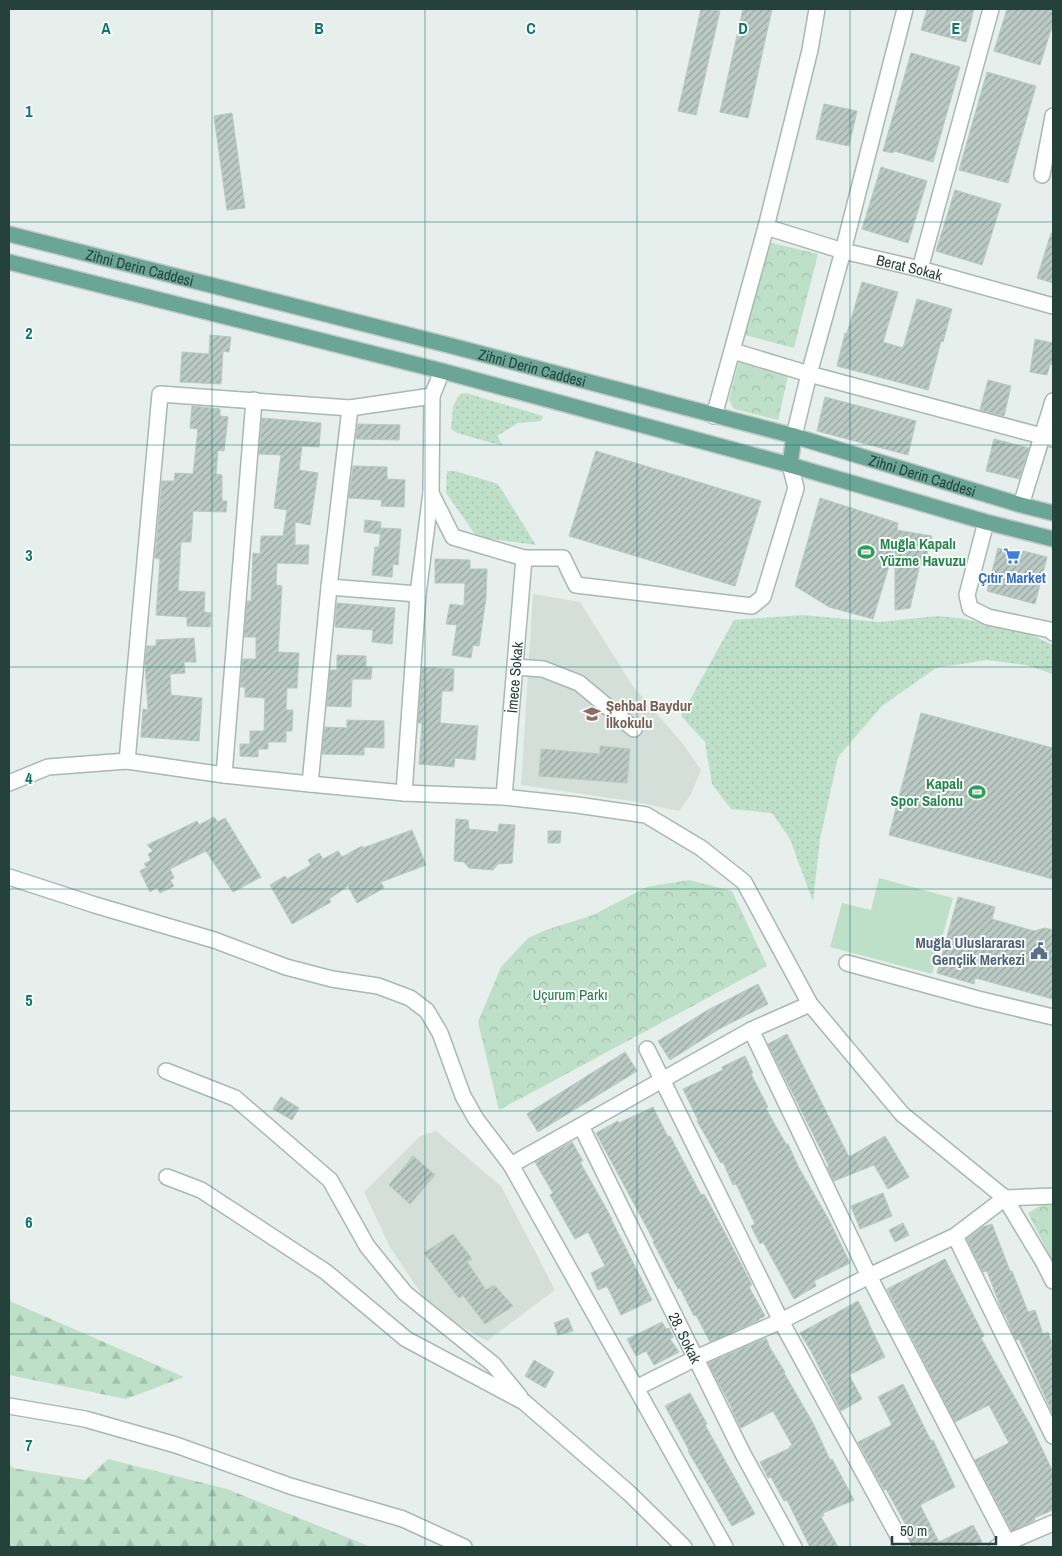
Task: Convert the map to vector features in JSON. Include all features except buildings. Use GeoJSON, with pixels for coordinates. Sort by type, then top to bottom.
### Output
{"type":"FeatureCollection","features":[{"type":"Feature","properties":{"kind":"main road","name":"Zihni Derin Caddesi"},"geometry":{"type":"LineString","coordinates":[[9,234],[448,345],[794,436],[1053,513]]}},
{"type":"Feature","properties":{"kind":"main road","name":"Zihni Derin Caddesi"},"geometry":{"type":"LineString","coordinates":[[9,262],[442,371],[790,465],[986,522],[1053,539]]}},
{"type":"Feature","properties":{"kind":"main road"},"geometry":{"type":"LineString","coordinates":[[442,371],[448,345]]}},
{"type":"Feature","properties":{"kind":"main road"},"geometry":{"type":"LineString","coordinates":[[708,443],[714,416]]}},
{"type":"Feature","properties":{"kind":"main road"},"geometry":{"type":"LineString","coordinates":[[790,465],[794,436]]}},
{"type":"Feature","properties":{"kind":"street"},"geometry":{"type":"LineString","coordinates":[[714,416],[766,227],[810,50],[817,9]]}},
{"type":"Feature","properties":{"kind":"street"},"geometry":{"type":"LineString","coordinates":[[794,436],[905,9]]}},
{"type":"Feature","properties":{"kind":"street"},"geometry":{"type":"LineString","coordinates":[[920,269],[991,9]]}},
{"type":"Feature","properties":{"kind":"street"},"geometry":{"type":"LineString","coordinates":[[1042,175],[1053,116]]}},
{"type":"Feature","properties":{"kind":"street","name":"Berat Sokak"},"geometry":{"type":"LineString","coordinates":[[766,227],[843,251],[920,269],[1053,306]]}},
{"type":"Feature","properties":{"kind":"street"},"geometry":{"type":"LineString","coordinates":[[733,351],[809,374],[1048,437]]}},
{"type":"Feature","properties":{"kind":"street"},"geometry":{"type":"LineString","coordinates":[[404,793],[418,594],[431,492],[432,396],[442,371]]}},
{"type":"Feature","properties":{"kind":"street"},"geometry":{"type":"LineString","coordinates":[[126,760],[160,394],[350,408],[432,396]]}},
{"type":"Feature","properties":{"kind":"street"},"geometry":{"type":"LineString","coordinates":[[224,775],[254,400]]}},
{"type":"Feature","properties":{"kind":"street"},"geometry":{"type":"LineString","coordinates":[[1021,505],[1048,437],[1053,401]]}},
{"type":"Feature","properties":{"kind":"street"},"geometry":{"type":"LineString","coordinates":[[310,784],[329,587],[350,408]]}},
{"type":"Feature","properties":{"kind":"street"},"geometry":{"type":"LineString","coordinates":[[431,492],[453,537],[524,558],[563,558],[576,585],[752,606],[763,597],[796,488],[790,465]]}},
{"type":"Feature","properties":{"kind":"street"},"geometry":{"type":"LineString","coordinates":[[986,522],[968,595],[970,608],[988,617],[1050,630],[1053,633]]}},
{"type":"Feature","properties":{"kind":"street","name":"İmece Sokak"},"geometry":{"type":"LineString","coordinates":[[504,797],[524,558]]}},
{"type":"Feature","properties":{"kind":"street"},"geometry":{"type":"LineString","coordinates":[[329,587],[418,594]]}},
{"type":"Feature","properties":{"kind":"street"},"geometry":{"type":"LineString","coordinates":[[515,667],[543,669],[579,683],[634,729]]}},
{"type":"Feature","properties":{"kind":"street"},"geometry":{"type":"LineString","coordinates":[[9,783],[48,766],[126,760],[224,775],[404,793],[504,797],[646,815],[701,848],[744,882],[810,1004],[902,1114],[1005,1198],[1053,1281]]}},
{"type":"Feature","properties":{"kind":"street"},"geometry":{"type":"LineString","coordinates":[[9,877],[95,905],[214,940],[286,967],[332,979],[378,986],[410,998],[427,1011],[440,1033],[463,1096],[476,1120],[511,1165],[725,1547]]}},
{"type":"Feature","properties":{"kind":"street"},"geometry":{"type":"LineString","coordinates":[[847,963],[978,1000],[1053,1017]]}},
{"type":"Feature","properties":{"kind":"street"},"geometry":{"type":"LineString","coordinates":[[511,1165],[751,1030],[810,1004]]}},
{"type":"Feature","properties":{"kind":"street"},"geometry":{"type":"LineString","coordinates":[[751,1030],[869,1276],[1002,1545],[1053,1523]]}},
{"type":"Feature","properties":{"kind":"street"},"geometry":{"type":"LineString","coordinates":[[647,1049],[781,1321],[904,1547]]}},
{"type":"Feature","properties":{"kind":"street"},"geometry":{"type":"LineString","coordinates":[[166,1071],[235,1098],[330,1180],[367,1246],[405,1293],[493,1364],[524,1402],[629,1493],[684,1547]]}},
{"type":"Feature","properties":{"kind":"street","name":"28. Sokak"},"geometry":{"type":"LineString","coordinates":[[581,1126],[743,1454],[794,1547]]}},
{"type":"Feature","properties":{"kind":"street"},"geometry":{"type":"LineString","coordinates":[[167,1177],[201,1190],[326,1272],[406,1339],[524,1402]]}},
{"type":"Feature","properties":{"kind":"street"},"geometry":{"type":"LineString","coordinates":[[636,1388],[696,1358],[781,1321],[869,1276],[955,1236],[1005,1198],[1053,1196]]}},
{"type":"Feature","properties":{"kind":"street"},"geometry":{"type":"LineString","coordinates":[[955,1236],[1053,1436]]}},
{"type":"Feature","properties":{"kind":"street"},"geometry":{"type":"LineString","coordinates":[[9,1406],[85,1419],[176,1444],[290,1486],[403,1519],[464,1547]]}},
{"type":"Feature","properties":{"kind":"shaded area","name":"Şehbal Baydur İlkokulu"},"geometry":{"type":"Polygon","coordinates":[[[533,594],[580,602],[632,685],[683,744],[701,770],[691,794],[679,811],[631,801],[521,785],[533,594]]]}},
{"type":"Feature","properties":{"kind":"shaded area"},"geometry":{"type":"Polygon","coordinates":[[[436,1131],[501,1186],[555,1290],[487,1341],[457,1324],[424,1298],[390,1247],[364,1192],[420,1136],[436,1131]]]}},
{"type":"Feature","properties":{"kind":"green space"},"geometry":{"type":"Polygon","coordinates":[[[768,242],[818,254],[794,348],[745,335],[768,242]]]}},
{"type":"Feature","properties":{"kind":"green space"},"geometry":{"type":"Polygon","coordinates":[[[739,360],[788,376],[778,420],[734,409],[729,400],[739,360]]]}},
{"type":"Feature","properties":{"kind":"green space"},"geometry":{"type":"Polygon","coordinates":[[[466,393],[543,416],[541,421],[518,423],[497,436],[503,446],[457,433],[451,429],[453,406],[460,394],[466,393]]]}},
{"type":"Feature","properties":{"kind":"green space"},"geometry":{"type":"Polygon","coordinates":[[[447,471],[455,471],[498,484],[536,545],[477,537],[446,493],[447,471]]]}},
{"type":"Feature","properties":{"kind":"green space"},"geometry":{"type":"Polygon","coordinates":[[[803,615],[879,622],[938,616],[965,619],[1029,634],[1053,645],[1053,674],[1026,665],[987,660],[936,668],[882,706],[838,757],[820,839],[813,902],[790,839],[772,813],[731,809],[712,784],[705,742],[681,716],[734,620],[803,615]]]}},
{"type":"Feature","properties":{"kind":"green space"},"geometry":{"type":"Polygon","coordinates":[[[879,878],[953,898],[932,974],[830,947],[842,903],[871,910],[879,878]]]}},
{"type":"Feature","properties":{"kind":"green space","name":"Uçurum Parkı"},"geometry":{"type":"Polygon","coordinates":[[[689,880],[732,891],[767,966],[499,1110],[478,1022],[501,967],[528,938],[546,930],[593,915],[647,887],[689,880]]]}},
{"type":"Feature","properties":{"kind":"green space"},"geometry":{"type":"Polygon","coordinates":[[[1049,1201],[1053,1201],[1053,1262],[1028,1213],[1049,1201]]]}},
{"type":"Feature","properties":{"kind":"green space"},"geometry":{"type":"Polygon","coordinates":[[[9,1297],[12,1302],[184,1377],[126,1399],[9,1375],[9,1297]]]}},
{"type":"Feature","properties":{"kind":"green space"},"geometry":{"type":"Polygon","coordinates":[[[108,1459],[227,1489],[371,1547],[9,1547],[9,1464],[13,1468],[85,1480],[108,1459]]]}},
{"type":"Feature","properties":{"kind":"place","name":"Muğla Kapalı Yüzme Havuzu"},"geometry":{"type":"Point","coordinates":[866,552]}},
{"type":"Feature","properties":{"kind":"place","name":"Çıtır Market"},"geometry":{"type":"Point","coordinates":[1012,556]}},
{"type":"Feature","properties":{"kind":"place","name":"Şehbal Baydur İlkokulu"},"geometry":{"type":"Point","coordinates":[592,714]}},
{"type":"Feature","properties":{"kind":"place","name":"Kapalı Spor Salonu"},"geometry":{"type":"Point","coordinates":[977,792]}},
{"type":"Feature","properties":{"kind":"place","name":"Muğla Uluslararası Gençlik Merkezi"},"geometry":{"type":"Point","coordinates":[1039,951]}}]}
